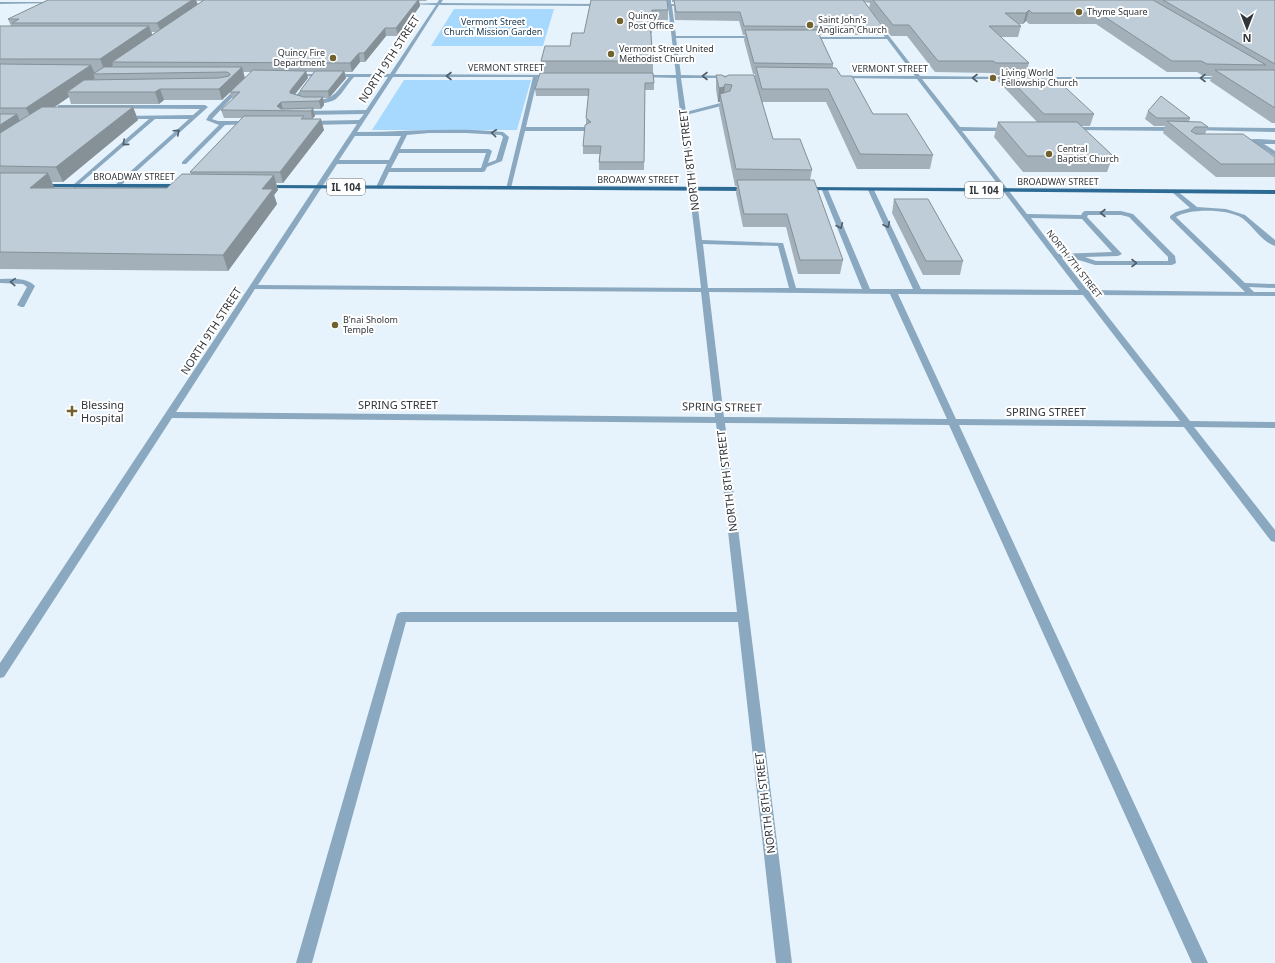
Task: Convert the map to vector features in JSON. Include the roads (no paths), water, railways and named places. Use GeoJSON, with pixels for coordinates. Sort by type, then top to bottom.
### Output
{"type":"FeatureCollection","features":[{"type":"Feature","properties":{"kind":"main road","name":"BROADWAY STREET"},"geometry":{"type":"LineString","coordinates":[[30,186],[187,186]]}},
{"type":"Feature","properties":{"kind":"main road","name":"BROADWAY STREET"},"geometry":{"type":"LineString","coordinates":[[256,187],[755,189]]}},
{"type":"Feature","properties":{"kind":"main road","name":"BROADWAY STREET"},"geometry":{"type":"LineString","coordinates":[[794,189],[1275,192]]}},
{"type":"Feature","properties":{"kind":"street"},"geometry":{"type":"LineString","coordinates":[[399,4],[440,2],[606,5]]}},
{"type":"Feature","properties":{"kind":"street","name":"NORTH 9TH STREET"},"geometry":{"type":"LineString","coordinates":[[0,673],[440,2]]}},
{"type":"Feature","properties":{"kind":"street"},"geometry":{"type":"LineString","coordinates":[[645,5],[669,2],[692,5]]}},
{"type":"Feature","properties":{"kind":"street","name":"NORTH 8TH STREET"},"geometry":{"type":"LineString","coordinates":[[669,2],[684,114],[784,963]]}},
{"type":"Feature","properties":{"kind":"street"},"geometry":{"type":"LineString","coordinates":[[0,3],[61,4]]}},
{"type":"Feature","properties":{"kind":"street","name":"NORTH 7TH STREET"},"geometry":{"type":"LineString","coordinates":[[863,4],[1186,425],[1275,538]]}},
{"type":"Feature","properties":{"kind":"street"},"geometry":{"type":"LineString","coordinates":[[674,37],[761,38]]}},
{"type":"Feature","properties":{"kind":"street"},"geometry":{"type":"LineString","coordinates":[[801,38],[889,38]]}},
{"type":"Feature","properties":{"kind":"street","name":"VERMONT STREET"},"geometry":{"type":"LineString","coordinates":[[292,75],[560,76]]}},
{"type":"Feature","properties":{"kind":"street"},"geometry":{"type":"LineString","coordinates":[[315,75],[296,99],[298,101],[332,101],[353,75]]}},
{"type":"Feature","properties":{"kind":"street"},"geometry":{"type":"LineString","coordinates":[[508,188],[536,76]]}},
{"type":"Feature","properties":{"kind":"street"},"geometry":{"type":"LineString","coordinates":[[631,76],[747,77]]}},
{"type":"Feature","properties":{"kind":"street"},"geometry":{"type":"LineString","coordinates":[[723,76],[724,83]]}},
{"type":"Feature","properties":{"kind":"street","name":"VERMONT STREET"},"geometry":{"type":"LineString","coordinates":[[833,77],[1015,78]]}},
{"type":"Feature","properties":{"kind":"street"},"geometry":{"type":"LineString","coordinates":[[1039,78],[1230,78]]}},
{"type":"Feature","properties":{"kind":"street"},"geometry":{"type":"LineString","coordinates":[[247,81],[211,116],[209,120],[211,122],[224,123],[254,123]]}},
{"type":"Feature","properties":{"kind":"street"},"geometry":{"type":"LineString","coordinates":[[117,186],[193,117],[210,106],[232,86]]}},
{"type":"Feature","properties":{"kind":"street"},"geometry":{"type":"LineString","coordinates":[[54,111],[71,99]]}},
{"type":"Feature","properties":{"kind":"street"},"geometry":{"type":"LineString","coordinates":[[684,114],[727,103],[727,100]]}},
{"type":"Feature","properties":{"kind":"street"},"geometry":{"type":"LineString","coordinates":[[60,106],[210,106]]}},
{"type":"Feature","properties":{"kind":"street"},"geometry":{"type":"LineString","coordinates":[[83,113],[92,106]]}},
{"type":"Feature","properties":{"kind":"street"},"geometry":{"type":"LineString","coordinates":[[291,113],[367,112]]}},
{"type":"Feature","properties":{"kind":"street"},"geometry":{"type":"LineString","coordinates":[[117,117],[193,117]]}},
{"type":"Feature","properties":{"kind":"street"},"geometry":{"type":"LineString","coordinates":[[75,186],[154,117]]}},
{"type":"Feature","properties":{"kind":"street"},"geometry":{"type":"LineString","coordinates":[[300,123],[361,122]]}},
{"type":"Feature","properties":{"kind":"street"},"geometry":{"type":"LineString","coordinates":[[184,163],[224,123]]}},
{"type":"Feature","properties":{"kind":"street"},"geometry":{"type":"LineString","coordinates":[[523,129],[586,129]]}},
{"type":"Feature","properties":{"kind":"street"},"geometry":{"type":"LineString","coordinates":[[958,129],[1013,129]]}},
{"type":"Feature","properties":{"kind":"street"},"geometry":{"type":"LineString","coordinates":[[1068,129],[1275,130]]}},
{"type":"Feature","properties":{"kind":"street"},"geometry":{"type":"LineString","coordinates":[[1241,129],[1275,154]]}},
{"type":"Feature","properties":{"kind":"street"},"geometry":{"type":"LineString","coordinates":[[353,134],[405,134],[422,132],[486,132],[503,134],[506,137],[499,161],[484,166]]}},
{"type":"Feature","properties":{"kind":"street"},"geometry":{"type":"LineString","coordinates":[[379,187],[405,134]]}},
{"type":"Feature","properties":{"kind":"street"},"geometry":{"type":"LineString","coordinates":[[1236,142],[1275,142]]}},
{"type":"Feature","properties":{"kind":"street"},"geometry":{"type":"LineString","coordinates":[[388,170],[483,170],[489,152],[397,152]]}},
{"type":"Feature","properties":{"kind":"street"},"geometry":{"type":"LineString","coordinates":[[335,162],[392,162]]}},
{"type":"Feature","properties":{"kind":"street"},"geometry":{"type":"LineString","coordinates":[[825,190],[867,291]]}},
{"type":"Feature","properties":{"kind":"street"},"geometry":{"type":"LineString","coordinates":[[871,190],[918,291]]}},
{"type":"Feature","properties":{"kind":"street"},"geometry":{"type":"LineString","coordinates":[[1174,191],[1195,209]]}},
{"type":"Feature","properties":{"kind":"street"},"geometry":{"type":"LineString","coordinates":[[1252,294],[1172,217],[1178,213],[1195,209],[1226,211],[1243,216],[1275,244]]}},
{"type":"Feature","properties":{"kind":"street"},"geometry":{"type":"LineString","coordinates":[[1074,256],[1096,263],[1172,263],[1171,256],[1131,215],[1120,213],[1085,212],[1084,217]]}},
{"type":"Feature","properties":{"kind":"street"},"geometry":{"type":"LineString","coordinates":[[1025,216],[1084,217],[1118,254],[1056,256]]}},
{"type":"Feature","properties":{"kind":"street"},"geometry":{"type":"LineString","coordinates":[[699,242],[781,244],[793,291]]}},
{"type":"Feature","properties":{"kind":"street"},"geometry":{"type":"LineString","coordinates":[[0,281],[25,282],[32,286],[21,305]]}},
{"type":"Feature","properties":{"kind":"street"},"geometry":{"type":"LineString","coordinates":[[1243,285],[1275,286]]}},
{"type":"Feature","properties":{"kind":"street"},"geometry":{"type":"LineString","coordinates":[[253,287],[1275,294]]}},
{"type":"Feature","properties":{"kind":"street"},"geometry":{"type":"LineString","coordinates":[[893,291],[1200,963]]}},
{"type":"Feature","properties":{"kind":"street","name":"SPRING STREET"},"geometry":{"type":"LineString","coordinates":[[169,416],[720,419],[953,423],[1275,425]]}},
{"type":"Feature","properties":{"kind":"street"},"geometry":{"type":"LineString","coordinates":[[304,963],[401,617],[743,617]]}},
{"type":"Feature","properties":{"kind":"place","name":"Thyme Square"},"geometry":{"type":"Point","coordinates":[1079,12]}},
{"type":"Feature","properties":{"kind":"place","name":"Quincy Post Office"},"geometry":{"type":"Point","coordinates":[620,21]}},
{"type":"Feature","properties":{"kind":"place","name":"Saint John's Anglican Church"},"geometry":{"type":"Point","coordinates":[810,25]}},
{"type":"Feature","properties":{"kind":"place","name":"Vermont Street United Methodist Church"},"geometry":{"type":"Point","coordinates":[611,54]}},
{"type":"Feature","properties":{"kind":"place","name":"Quincy Fire Department"},"geometry":{"type":"Point","coordinates":[333,58]}},
{"type":"Feature","properties":{"kind":"place","name":"Living World Fellowship Church"},"geometry":{"type":"Point","coordinates":[993,78]}},
{"type":"Feature","properties":{"kind":"place","name":"Central Baptist Church"},"geometry":{"type":"Point","coordinates":[1049,154]}},
{"type":"Feature","properties":{"kind":"place","name":"B'nai Sholom Temple"},"geometry":{"type":"Point","coordinates":[335,325]}},
{"type":"Feature","properties":{"kind":"place","name":"Blessing Hospital"},"geometry":{"type":"Point","coordinates":[72,411]}},
{"type":"Feature","properties":{"kind":"park label","name":"Vermont Street Church Mission Garden"},"geometry":{"type":"Point","coordinates":[493,28]}}]}
